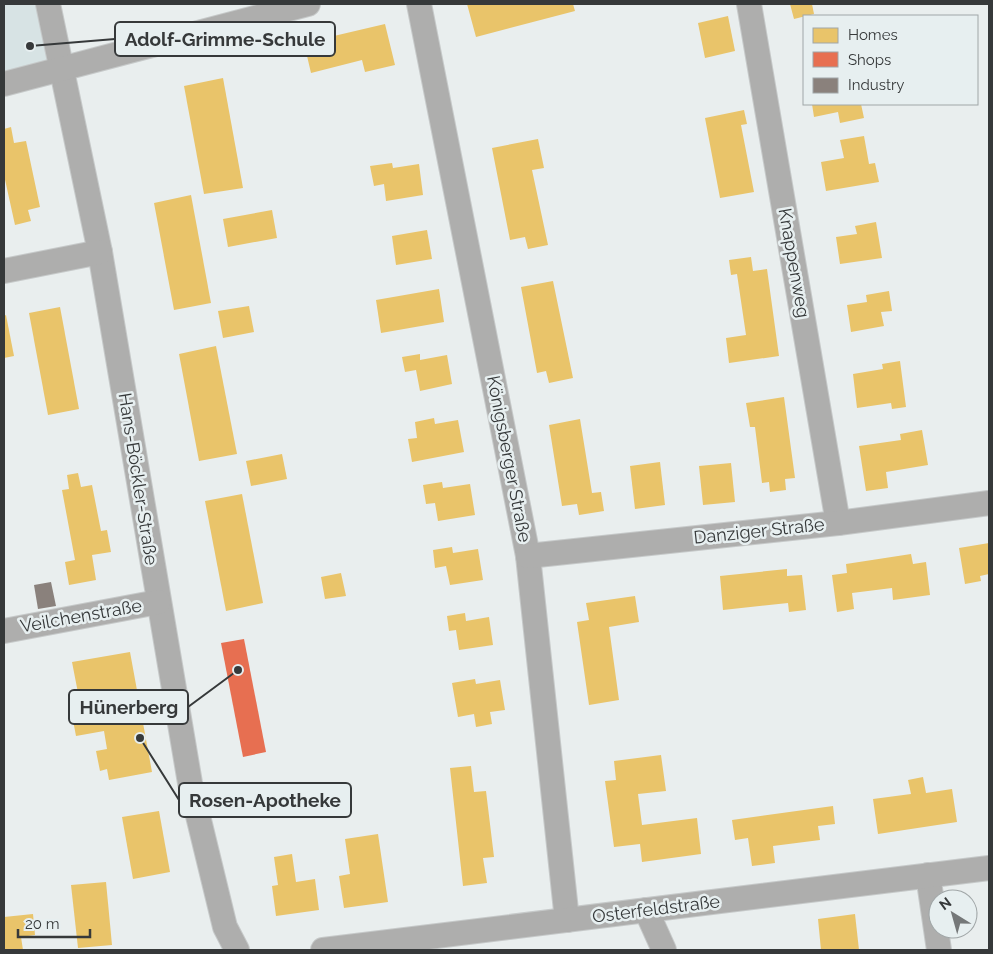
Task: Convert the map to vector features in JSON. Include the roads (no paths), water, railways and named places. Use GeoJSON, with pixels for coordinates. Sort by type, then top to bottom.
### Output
{"type":"FeatureCollection","features":[{"type":"Feature","properties":{"kind":"street","name":"Hans-Böckler-Straße"},"geometry":{"type":"LineString","coordinates":[[48,4],[100,252],[190,783],[225,926],[237,950]]}},
{"type":"Feature","properties":{"kind":"street"},"geometry":{"type":"LineString","coordinates":[[4,84],[308,4]]}},
{"type":"Feature","properties":{"kind":"street","name":"Königsberger Straße"},"geometry":{"type":"LineString","coordinates":[[419,4],[528,556],[567,920]]}},
{"type":"Feature","properties":{"kind":"street","name":"Knappenweg"},"geometry":{"type":"LineString","coordinates":[[749,4],[838,523]]}},
{"type":"Feature","properties":{"kind":"street"},"geometry":{"type":"LineString","coordinates":[[4,271],[100,252]]}},
{"type":"Feature","properties":{"kind":"street","name":"Danziger Straße"},"geometry":{"type":"LineString","coordinates":[[528,556],[838,523],[989,503]]}},
{"type":"Feature","properties":{"kind":"street","name":"Veilchenstraße"},"geometry":{"type":"LineString","coordinates":[[4,630],[158,602]]}},
{"type":"Feature","properties":{"kind":"street","name":"Osterfeldstraße"},"geometry":{"type":"LineString","coordinates":[[323,950],[989,868]]}},
{"type":"Feature","properties":{"kind":"street"},"geometry":{"type":"LineString","coordinates":[[928,876],[939,950]]}},
{"type":"Feature","properties":{"kind":"street"},"geometry":{"type":"LineString","coordinates":[[646,910],[664,950]]}},
{"type":"Feature","properties":{"kind":"place","name":"Adolf-Grimme-Schule"},"geometry":{"type":"Point","coordinates":[30,46]}},
{"type":"Feature","properties":{"kind":"place","name":"Hünerberg"},"geometry":{"type":"Point","coordinates":[238,670]}},
{"type":"Feature","properties":{"kind":"place","name":"Rosen-Apotheke"},"geometry":{"type":"Point","coordinates":[140,738]}}]}
